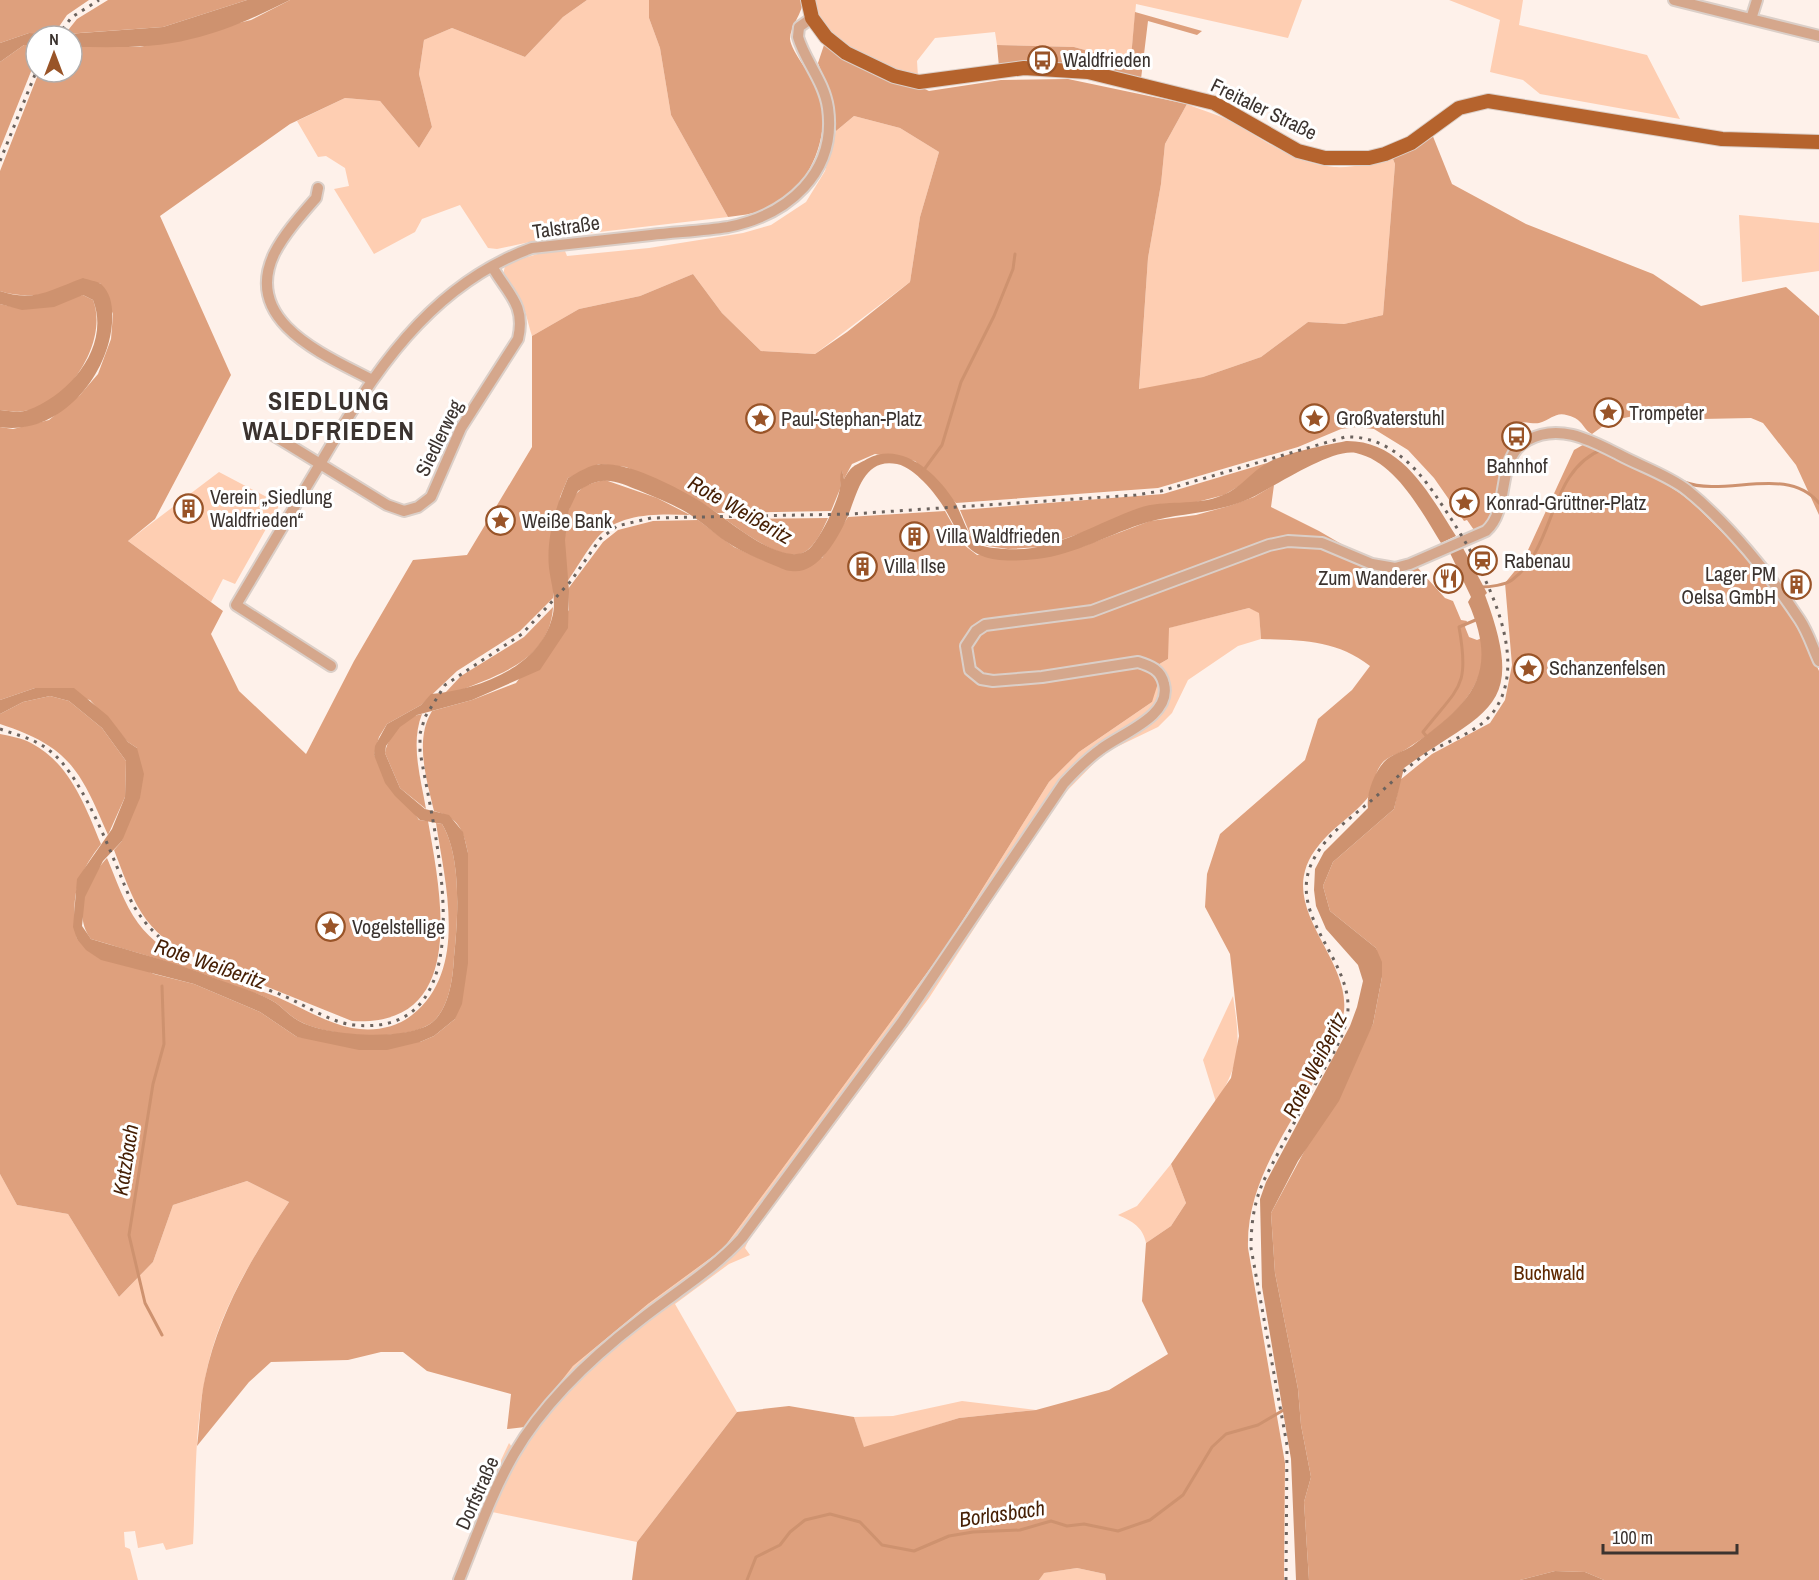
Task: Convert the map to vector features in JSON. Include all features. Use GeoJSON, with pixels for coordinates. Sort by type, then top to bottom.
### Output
{"type":"FeatureCollection","features":[{"type":"Feature","properties":{"kind":"main road"},"geometry":{"type":"LineString","coordinates":[[808,0],[812,18]]}},
{"type":"Feature","properties":{"kind":"main road","name":"Freitaler Straße"},"geometry":{"type":"LineString","coordinates":[[812,18],[826,37],[846,53],[894,76],[919,82],[1024,68],[1088,72],[1214,103],[1298,151],[1338,159],[1369,158],[1385,154],[1411,142],[1459,108],[1488,100],[1722,139],[1819,142]]}},
{"type":"Feature","properties":{"kind":"street"},"geometry":{"type":"LineString","coordinates":[[1674,0],[1819,36]]}},
{"type":"Feature","properties":{"kind":"street"},"geometry":{"type":"LineString","coordinates":[[1751,19],[1756,0]]}},
{"type":"Feature","properties":{"kind":"street","name":"Talstraße"},"geometry":{"type":"LineString","coordinates":[[331,666],[236,605],[372,380],[410,330],[451,294],[513,255],[532,248],[728,227],[764,216],[787,203],[808,184],[824,160],[829,138],[828,109],[824,90],[798,36],[799,27],[812,18]]}},
{"type":"Feature","properties":{"kind":"street"},"geometry":{"type":"LineString","coordinates":[[318,188],[316,198],[275,252],[269,268],[267,284],[271,306],[293,335],[372,380]]}},
{"type":"Feature","properties":{"kind":"street","name":"Siedlerweg"},"geometry":{"type":"LineString","coordinates":[[273,435],[387,505],[404,511],[418,507],[431,497],[461,428],[518,339],[522,324],[519,308],[493,268]]}},
{"type":"Feature","properties":{"kind":"street","name":"Dorfstraße"},"geometry":{"type":"LineString","coordinates":[[459,1580],[494,1492],[534,1423],[582,1370],[639,1321],[724,1258],[742,1238],[902,1022],[1064,783],[1086,760],[1144,722],[1164,702],[1166,694],[1160,674],[1153,666],[1138,662],[1016,681],[981,679],[970,670],[966,658],[966,646],[976,631],[995,622],[1040,620],[1092,611],[1191,573],[1288,541],[1322,543],[1386,567],[1410,564],[1460,543],[1492,526],[1500,508],[1506,474],[1514,453],[1522,444],[1537,436],[1560,432],[1606,448],[1685,489],[1776,586],[1802,622],[1819,661]]}},
{"type":"Feature","properties":{"kind":"shaded area"},"geometry":{"type":"Polygon","coordinates":[[[247,0],[290,0],[217,32],[191,39],[132,47],[84,47],[84,33],[163,27],[247,0]]]}},
{"type":"Feature","properties":{"kind":"shaded area"},"geometry":{"type":"Polygon","coordinates":[[[587,0],[649,0],[649,18],[660,48],[671,115],[728,217],[548,238],[497,249],[488,248],[460,205],[422,219],[415,232],[374,254],[334,189],[349,186],[345,168],[326,156],[318,157],[297,121],[345,98],[380,101],[419,148],[432,127],[419,74],[424,40],[452,28],[525,57],[563,17],[587,0]]]}},
{"type":"Feature","properties":{"kind":"shaded area"},"geometry":{"type":"Polygon","coordinates":[[[813,0],[1302,0],[1288,38],[1136,4],[1131,58],[1125,61],[1074,47],[997,45],[995,32],[935,38],[917,61],[918,77],[910,76],[864,57],[839,41],[819,17],[813,0]]]}},
{"type":"Feature","properties":{"kind":"shaded area"},"geometry":{"type":"Polygon","coordinates":[[[1449,0],[1523,0],[1519,25],[1647,55],[1680,119],[1540,94],[1523,80],[1490,72],[1500,20],[1449,0]]]}},
{"type":"Feature","properties":{"kind":"shaded area"},"geometry":{"type":"Polygon","coordinates":[[[24,35],[24,45],[0,62],[0,43],[24,35]]]}},
{"type":"Feature","properties":{"kind":"shaded area"},"geometry":{"type":"Polygon","coordinates":[[[1187,104],[1225,119],[1292,156],[1319,165],[1349,167],[1393,159],[1395,164],[1383,315],[1344,324],[1308,322],[1261,357],[1203,377],[1139,390],[1148,258],[1161,184],[1165,144],[1187,104]]]}},
{"type":"Feature","properties":{"kind":"shaded area"},"geometry":{"type":"Polygon","coordinates":[[[854,116],[900,128],[939,152],[920,217],[910,282],[815,354],[761,351],[722,313],[693,274],[640,296],[579,309],[532,336],[522,304],[505,278],[504,268],[507,263],[541,253],[565,251],[567,256],[649,248],[743,233],[771,225],[806,202],[825,171],[836,131],[854,116]]]}},
{"type":"Feature","properties":{"kind":"shaded area"},"geometry":{"type":"Polygon","coordinates":[[[1739,215],[1819,223],[1819,271],[1742,282],[1739,215]]]}},
{"type":"Feature","properties":{"kind":"shaded area"},"geometry":{"type":"Polygon","coordinates":[[[83,278],[101,284],[108,292],[111,302],[112,323],[101,363],[77,399],[60,412],[42,422],[22,427],[0,427],[0,410],[18,412],[28,410],[44,403],[72,381],[83,367],[91,351],[96,334],[97,317],[93,300],[83,295],[54,307],[22,310],[0,304],[0,291],[23,296],[33,295],[83,278]]]}},
{"type":"Feature","properties":{"kind":"shaded area"},"geometry":{"type":"Polygon","coordinates":[[[1346,441],[1366,443],[1399,460],[1425,488],[1456,536],[1441,543],[1416,503],[1395,477],[1370,458],[1356,453],[1333,456],[1319,462],[1242,502],[1215,510],[1148,522],[1051,557],[1008,560],[988,558],[974,551],[964,542],[938,499],[923,481],[904,467],[885,463],[875,467],[862,481],[842,528],[825,554],[809,568],[800,571],[786,570],[747,553],[680,509],[625,485],[602,481],[578,491],[569,510],[565,540],[569,591],[568,628],[540,670],[472,700],[417,715],[400,727],[386,746],[385,753],[400,788],[425,809],[449,815],[463,832],[468,853],[468,963],[462,1004],[455,1019],[434,1036],[387,1050],[359,1050],[297,1037],[260,1012],[194,984],[101,960],[86,950],[77,939],[73,927],[77,879],[112,829],[125,797],[126,761],[102,728],[69,701],[50,696],[23,702],[0,714],[0,700],[35,688],[74,688],[108,716],[128,742],[137,748],[144,774],[140,798],[122,841],[103,861],[85,897],[82,926],[91,939],[186,967],[255,992],[276,1003],[291,1016],[313,1027],[366,1035],[402,1033],[430,1024],[446,1003],[452,975],[457,925],[456,871],[453,853],[442,824],[420,820],[395,796],[385,783],[374,755],[375,746],[387,724],[421,705],[431,694],[467,687],[504,673],[520,663],[545,635],[552,618],[554,605],[548,556],[549,545],[556,511],[568,478],[597,464],[625,467],[695,498],[767,546],[783,553],[797,554],[809,549],[823,529],[839,494],[842,470],[844,479],[854,466],[867,459],[880,454],[893,454],[917,462],[938,480],[955,502],[970,535],[978,544],[994,548],[1023,549],[1057,542],[1149,505],[1212,499],[1229,492],[1275,459],[1346,441]]]}},
{"type":"Feature","properties":{"kind":"shaded area"},"geometry":{"type":"Polygon","coordinates":[[[219,472],[280,504],[235,584],[223,579],[211,602],[128,541],[219,472]]]}},
{"type":"Feature","properties":{"kind":"shaded area"},"geometry":{"type":"Polygon","coordinates":[[[1463,548],[1487,593],[1485,595],[1497,633],[1502,663],[1500,685],[1492,702],[1477,717],[1404,768],[1394,809],[1333,862],[1323,886],[1330,911],[1376,948],[1382,962],[1382,977],[1373,1024],[1339,1101],[1298,1161],[1271,1213],[1275,1273],[1298,1389],[1301,1425],[1311,1477],[1304,1502],[1309,1580],[1296,1580],[1291,1459],[1262,1287],[1260,1199],[1266,1182],[1350,1026],[1363,981],[1358,965],[1326,929],[1316,906],[1315,869],[1324,852],[1368,808],[1368,796],[1372,784],[1384,762],[1412,746],[1450,716],[1474,686],[1480,669],[1481,650],[1477,628],[1468,602],[1471,597],[1450,553],[1463,548]]]}},
{"type":"Feature","properties":{"kind":"shaded area"},"geometry":{"type":"Polygon","coordinates":[[[1249,608],[1259,612],[1261,639],[1238,646],[1188,680],[1172,713],[1158,727],[1104,753],[1057,801],[929,998],[749,1239],[745,1248],[750,1255],[729,1264],[675,1304],[737,1412],[637,1542],[478,1509],[509,1443],[512,1447],[548,1395],[573,1366],[648,1304],[723,1249],[946,947],[1049,782],[1079,752],[1152,702],[1149,670],[1168,659],[1168,628],[1249,608]]]}},
{"type":"Feature","properties":{"kind":"shaded area"},"geometry":{"type":"Polygon","coordinates":[[[1233,996],[1238,1039],[1237,1051],[1231,1075],[1216,1102],[1203,1060],[1233,996]]]}},
{"type":"Feature","properties":{"kind":"shaded area"},"geometry":{"type":"Polygon","coordinates":[[[1171,1164],[1186,1203],[1171,1226],[1146,1243],[1145,1237],[1136,1225],[1118,1215],[1137,1206],[1171,1164]]]}},
{"type":"Feature","properties":{"kind":"shaded area"},"geometry":{"type":"Polygon","coordinates":[[[0,1174],[17,1205],[68,1214],[119,1297],[153,1262],[173,1205],[247,1181],[289,1202],[262,1243],[238,1286],[218,1331],[211,1355],[199,1419],[193,1544],[166,1550],[163,1543],[138,1548],[135,1531],[124,1532],[125,1547],[130,1549],[138,1580],[0,1580],[0,1174]]]}},
{"type":"Feature","properties":{"kind":"shaded area"},"geometry":{"type":"Polygon","coordinates":[[[962,1401],[1036,1410],[959,1418],[864,1448],[854,1417],[893,1416],[962,1401]]]}},
{"type":"Feature","properties":{"kind":"shaded area"},"geometry":{"type":"Polygon","coordinates":[[[1077,1568],[1105,1574],[1106,1580],[1039,1580],[1043,1573],[1077,1568]]]}},
{"type":"Feature","properties":{"kind":"shaded area"},"geometry":{"type":"Polygon","coordinates":[[[1555,1571],[1585,1572],[1604,1580],[1520,1580],[1555,1571]]]}},
{"type":"Feature","properties":{"kind":"green space"},"geometry":{"type":"Polygon","coordinates":[[[0,0],[89,0],[67,15],[61,24],[24,24],[24,35],[0,43],[0,0]]]}},
{"type":"Feature","properties":{"kind":"green space"},"geometry":{"type":"Polygon","coordinates":[[[108,0],[247,0],[163,27],[84,33],[84,24],[73,24],[77,19],[108,0]]]}},
{"type":"Feature","properties":{"kind":"green space"},"geometry":{"type":"Polygon","coordinates":[[[290,0],[587,0],[563,17],[525,57],[452,28],[424,40],[419,74],[432,127],[419,148],[380,101],[345,98],[290,124],[160,216],[231,375],[155,519],[128,541],[223,611],[211,634],[239,691],[306,754],[354,661],[413,560],[467,555],[532,447],[532,336],[579,309],[640,296],[693,274],[722,313],[761,351],[815,354],[910,282],[920,217],[939,152],[900,128],[854,116],[836,131],[827,87],[818,63],[825,42],[929,91],[1001,80],[1068,79],[1187,104],[1165,144],[1161,184],[1148,258],[1139,389],[1203,377],[1261,357],[1308,322],[1344,324],[1383,315],[1395,164],[1393,159],[1432,134],[1452,184],[1526,224],[1653,274],[1701,306],[1786,287],[1819,316],[1819,515],[1796,465],[1763,423],[1751,418],[1702,419],[1638,415],[1610,421],[1592,434],[1578,420],[1564,414],[1539,423],[1520,422],[1502,469],[1497,510],[1481,527],[1474,530],[1467,520],[1464,521],[1434,478],[1408,450],[1374,429],[1357,427],[1341,429],[1298,447],[1158,488],[956,503],[915,461],[875,454],[852,464],[844,479],[842,471],[840,489],[831,511],[717,513],[696,499],[626,467],[599,464],[568,478],[560,497],[553,598],[520,631],[457,671],[421,705],[387,724],[379,737],[374,755],[419,820],[428,821],[441,919],[439,951],[431,980],[415,1003],[389,1017],[352,1021],[196,958],[163,937],[142,914],[114,850],[122,841],[137,748],[128,742],[90,700],[35,688],[0,700],[0,427],[13,429],[49,420],[80,395],[98,374],[111,339],[113,314],[100,283],[37,295],[0,291],[0,171],[34,84],[84,84],[84,47],[140,47],[251,20],[290,0]]]}},
{"type":"Feature","properties":{"kind":"green space"},"geometry":{"type":"Polygon","coordinates":[[[649,0],[803,0],[790,39],[818,91],[823,122],[821,139],[809,170],[800,183],[776,204],[759,212],[728,217],[671,115],[660,48],[649,18],[649,0]]]}},
{"type":"Feature","properties":{"kind":"green space"},"geometry":{"type":"Polygon","coordinates":[[[1135,12],[1202,31],[1197,35],[1148,21],[1141,79],[999,67],[997,45],[1074,47],[1125,61],[1131,58],[1135,12]]]}},
{"type":"Feature","properties":{"kind":"green space"},"geometry":{"type":"Polygon","coordinates":[[[24,45],[24,84],[26,84],[0,149],[0,62],[24,45]]]}},
{"type":"Feature","properties":{"kind":"green space"},"geometry":{"type":"Polygon","coordinates":[[[83,295],[93,300],[96,316],[95,334],[90,352],[81,369],[56,397],[40,406],[24,411],[0,410],[0,304],[38,308],[83,295]]]}},
{"type":"Feature","properties":{"kind":"green space","name":"Buchwald"},"geometry":{"type":"Polygon","coordinates":[[[1588,442],[1672,488],[1706,516],[1775,594],[1799,631],[1819,671],[1819,1580],[1604,1580],[1585,1572],[1555,1571],[1520,1580],[1309,1580],[1304,1502],[1311,1477],[1301,1425],[1298,1389],[1275,1273],[1271,1213],[1373,1024],[1382,977],[1376,948],[1330,911],[1323,886],[1333,862],[1394,809],[1400,780],[1432,754],[1490,723],[1505,700],[1512,665],[1505,583],[1523,561],[1574,450],[1588,442]]]}},
{"type":"Feature","properties":{"kind":"green space"},"geometry":{"type":"Polygon","coordinates":[[[1267,463],[1246,482],[1224,495],[1189,504],[1165,504],[1041,547],[1008,549],[981,545],[973,541],[960,510],[1163,494],[1267,463]]]}},
{"type":"Feature","properties":{"kind":"green space"},"geometry":{"type":"Polygon","coordinates":[[[605,480],[657,498],[690,515],[640,516],[616,523],[597,538],[567,582],[565,534],[569,509],[581,489],[605,480]]]}},
{"type":"Feature","properties":{"kind":"green space"},"geometry":{"type":"Polygon","coordinates":[[[1274,485],[1271,507],[1319,531],[1393,574],[1417,567],[1445,598],[1453,601],[1461,620],[1467,621],[1465,627],[1469,637],[1477,640],[1482,638],[1483,656],[1480,673],[1463,703],[1437,728],[1384,761],[1368,797],[1324,839],[1306,867],[1303,888],[1307,908],[1336,969],[1343,990],[1343,1018],[1322,1066],[1273,1153],[1263,1176],[1254,1199],[1249,1223],[1248,1248],[1285,1463],[1284,1580],[1106,1580],[1105,1574],[1077,1568],[1044,1573],[1039,1580],[632,1580],[637,1542],[737,1412],[789,1406],[854,1417],[864,1447],[959,1418],[1036,1410],[1109,1390],[1168,1354],[1142,1301],[1146,1243],[1171,1226],[1186,1203],[1171,1164],[1231,1078],[1239,1036],[1230,954],[1205,907],[1207,874],[1220,834],[1305,760],[1318,719],[1352,690],[1370,666],[1357,657],[1332,646],[1304,641],[1261,639],[1259,613],[1249,608],[1169,628],[1168,659],[1149,670],[1158,683],[1152,702],[1079,752],[1049,782],[946,947],[723,1249],[648,1304],[573,1366],[525,1427],[507,1429],[511,1394],[427,1371],[403,1352],[381,1352],[348,1360],[271,1362],[249,1382],[197,1446],[203,1386],[219,1330],[250,1264],[289,1202],[247,1181],[173,1205],[153,1262],[119,1297],[68,1214],[17,1205],[0,1174],[0,734],[31,743],[56,762],[75,787],[101,844],[85,867],[77,888],[75,924],[77,939],[154,974],[194,984],[260,1012],[297,1037],[420,1042],[434,1036],[455,1019],[468,853],[462,831],[454,821],[434,811],[424,761],[423,747],[427,722],[432,711],[472,700],[516,683],[569,610],[568,589],[603,542],[618,530],[653,521],[698,520],[734,547],[765,561],[822,558],[848,517],[945,511],[964,545],[977,555],[1081,547],[1150,521],[1196,515],[1229,506],[1254,497],[1274,485]]]}},
{"type":"Feature","properties":{"kind":"green space"},"geometry":{"type":"Polygon","coordinates":[[[828,518],[810,548],[800,554],[792,555],[761,543],[725,519],[828,518]]]}},
{"type":"Feature","properties":{"kind":"green space"},"geometry":{"type":"Polygon","coordinates":[[[553,607],[550,625],[542,641],[532,653],[504,672],[456,692],[445,693],[461,676],[524,637],[553,607]]]}},
{"type":"Feature","properties":{"kind":"green space"},"geometry":{"type":"Polygon","coordinates":[[[50,696],[69,701],[102,728],[126,761],[125,797],[108,835],[89,793],[70,764],[58,752],[42,742],[0,724],[0,714],[23,702],[50,696]]]}},
{"type":"Feature","properties":{"kind":"green space"},"geometry":{"type":"Polygon","coordinates":[[[422,714],[417,749],[426,809],[400,788],[385,753],[398,728],[409,719],[422,714]]]}},
{"type":"Feature","properties":{"kind":"green space"},"geometry":{"type":"Polygon","coordinates":[[[436,823],[442,824],[453,853],[456,870],[457,924],[451,984],[446,1003],[430,1024],[418,1030],[385,1035],[366,1035],[347,1034],[314,1027],[291,1016],[276,1003],[263,996],[173,964],[91,939],[85,929],[82,908],[84,897],[93,876],[107,858],[133,916],[151,938],[167,950],[202,969],[277,997],[342,1026],[368,1029],[392,1026],[412,1015],[430,996],[441,974],[447,950],[449,925],[447,898],[436,823]]]}},
{"type":"Feature","properties":{"kind":"waterway"},"geometry":{"type":"LineString","coordinates":[[923,471],[942,445],[961,382],[994,316],[1013,269],[1015,254]]}},
{"type":"Feature","properties":{"kind":"waterway"},"geometry":{"type":"LineString","coordinates":[[1481,587],[1509,582],[1527,566],[1571,474],[1585,460],[1603,449]]}},
{"type":"Feature","properties":{"kind":"waterway"},"geometry":{"type":"LineString","coordinates":[[1684,482],[1718,487],[1773,483],[1805,492],[1819,503]]}},
{"type":"Feature","properties":{"kind":"waterway"},"geometry":{"type":"LineString","coordinates":[[1427,737],[1423,732],[1453,695],[1462,675],[1459,627],[1478,619]]}},
{"type":"Feature","properties":{"kind":"waterway","name":"Katzbach"},"geometry":{"type":"LineString","coordinates":[[162,986],[164,1044],[153,1084],[129,1235],[145,1303],[162,1335]]}},
{"type":"Feature","properties":{"kind":"waterway","name":"Borlasbach"},"geometry":{"type":"LineString","coordinates":[[747,1580],[756,1557],[780,1545],[790,1532],[805,1520],[830,1514],[860,1522],[882,1545],[914,1551],[949,1536],[973,1532],[1020,1530],[1051,1521],[1067,1526],[1084,1524],[1118,1531],[1150,1520],[1183,1495],[1212,1447],[1226,1434],[1258,1425],[1287,1408]]}},
{"type":"Feature","properties":{"kind":"railway"},"geometry":{"type":"LineString","coordinates":[[66,24],[72,17],[99,0]]}},
{"type":"Feature","properties":{"kind":"railway"},"geometry":{"type":"LineString","coordinates":[[0,161],[31,84]]}},
{"type":"Feature","properties":{"kind":"railway"},"geometry":{"type":"LineString","coordinates":[[0,729],[39,743],[63,764],[87,800],[132,903],[145,922],[160,938],[176,950],[194,961],[284,996],[334,1020],[354,1025],[397,1020],[424,999],[439,964],[443,921],[441,874],[420,751],[420,734],[425,717],[445,685],[522,634],[571,581],[600,539],[617,526],[651,518],[851,514],[1136,495],[1161,491],[1345,437],[1374,441],[1387,447],[1410,465],[1430,487],[1467,545],[1482,572],[1494,602],[1504,631],[1508,660],[1505,687],[1494,711],[1488,718],[1473,730],[1431,751],[1405,770],[1334,833],[1320,848],[1310,867],[1306,886],[1308,904],[1340,973],[1346,991],[1347,1020],[1334,1051],[1263,1182],[1255,1206],[1251,1239],[1287,1445],[1286,1580]]}},
{"type":"Feature","properties":{"kind":"place","name":"Waldfrieden"},"geometry":{"type":"Point","coordinates":[1042,60]}},
{"type":"Feature","properties":{"kind":"place","name":"Trompeter"},"geometry":{"type":"Point","coordinates":[1608,413]}},
{"type":"Feature","properties":{"kind":"place","name":"Großvaterstuhl"},"geometry":{"type":"Point","coordinates":[1315,418]}},
{"type":"Feature","properties":{"kind":"place","name":"Paul-Stephan-Platz"},"geometry":{"type":"Point","coordinates":[760,419]}},
{"type":"Feature","properties":{"kind":"place","name":"Bahnhof"},"geometry":{"type":"Point","coordinates":[1517,436]}},
{"type":"Feature","properties":{"kind":"place","name":"Konrad-Grüttner-Platz"},"geometry":{"type":"Point","coordinates":[1465,503]}},
{"type":"Feature","properties":{"kind":"place","name":"Verein „Siedlung Waldfrieden“"},"geometry":{"type":"Point","coordinates":[189,509]}},
{"type":"Feature","properties":{"kind":"place","name":"Weiße Bank"},"geometry":{"type":"Point","coordinates":[501,521]}},
{"type":"Feature","properties":{"kind":"place","name":"Villa Waldfrieden"},"geometry":{"type":"Point","coordinates":[915,536]}},
{"type":"Feature","properties":{"kind":"place","name":"Rabenau"},"geometry":{"type":"Point","coordinates":[1483,561]}},
{"type":"Feature","properties":{"kind":"place","name":"Villa Ilse"},"geometry":{"type":"Point","coordinates":[863,566]}},
{"type":"Feature","properties":{"kind":"place","name":"Zum Wanderer"},"geometry":{"type":"Point","coordinates":[1448,578]}},
{"type":"Feature","properties":{"kind":"place","name":"Lager PM Oelsa GmbH"},"geometry":{"type":"Point","coordinates":[1797,585]}},
{"type":"Feature","properties":{"kind":"place","name":"Schanzenfelsen"},"geometry":{"type":"Point","coordinates":[1528,668]}},
{"type":"Feature","properties":{"kind":"place","name":"Vogelstellige"},"geometry":{"type":"Point","coordinates":[331,927]}},
{"type":"Feature","properties":{"kind":"district","name":"SIEDLUNG WALDFRIEDEN"},"geometry":{"type":"Point","coordinates":[329,416]}},
{"type":"Feature","properties":{"kind":"water label","name":"Rote Weißeritz"},"geometry":{"type":"Point","coordinates":[740,510]}},
{"type":"Feature","properties":{"kind":"water label","name":"Rote Weißeritz"},"geometry":{"type":"Point","coordinates":[210,964]}},
{"type":"Feature","properties":{"kind":"water label","name":"Rote Weißeritz"},"geometry":{"type":"Point","coordinates":[1315,1065]}}]}
